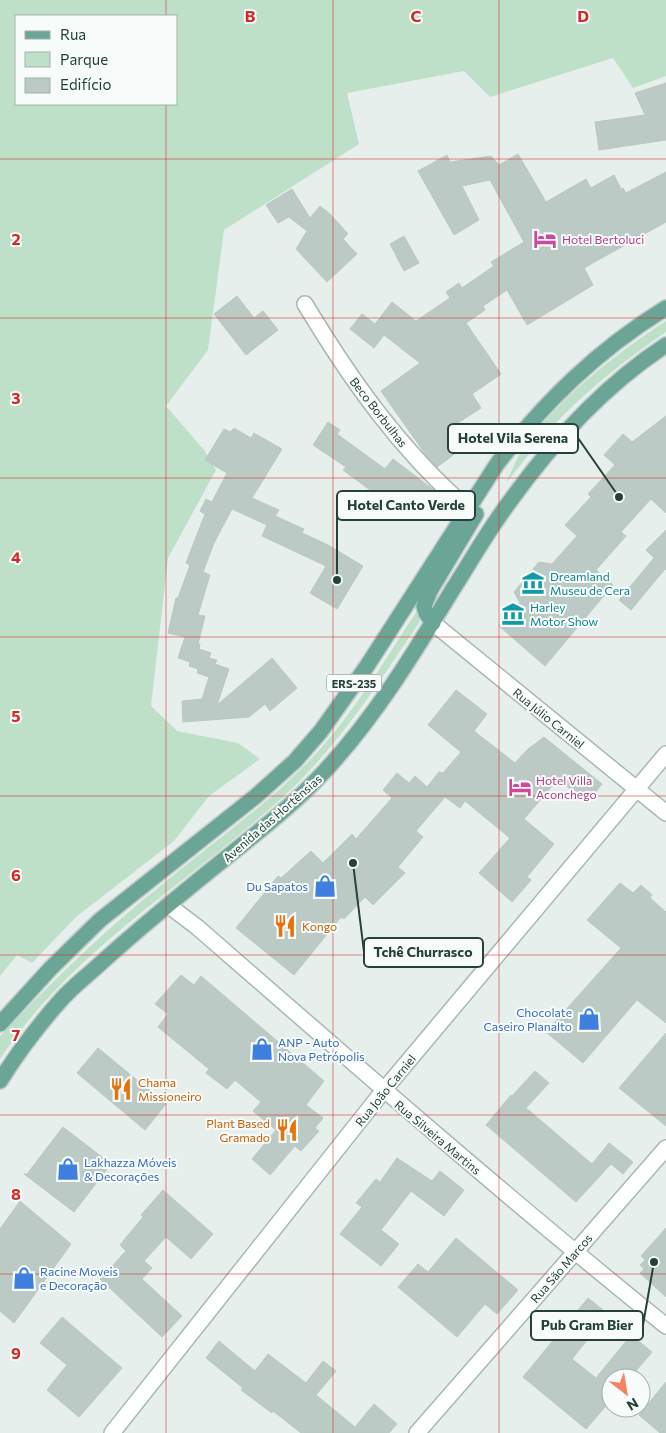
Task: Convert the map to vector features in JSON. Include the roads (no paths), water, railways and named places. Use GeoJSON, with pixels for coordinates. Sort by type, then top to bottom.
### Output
{"type":"FeatureCollection","features":[{"type":"Feature","properties":{"kind":"main road","name":"ERS-235"},"geometry":{"type":"LineString","coordinates":[[0,1024],[50,969],[100,920],[256,796],[295,761],[321,731],[367,666],[497,464],[518,436],[558,392],[603,352],[666,308]]}},
{"type":"Feature","properties":{"kind":"main road","name":"Avenida das Hortênsias"},"geometry":{"type":"LineString","coordinates":[[0,1081],[35,1029],[62,998],[168,904],[258,832],[322,774],[352,739],[382,699],[433,623],[495,522],[537,464],[611,386],[666,345]]}},
{"type":"Feature","properties":{"kind":"main road"},"geometry":{"type":"LineString","coordinates":[[433,623],[426,614],[424,606],[430,592],[480,506],[497,464]]}},
{"type":"Feature","properties":{"kind":"street","name":"Beco Borbulhas"},"geometry":{"type":"LineString","coordinates":[[305,304],[341,363],[384,422],[423,466],[468,509]]}},
{"type":"Feature","properties":{"kind":"street","name":"Rua Júlio Carniel"},"geometry":{"type":"LineString","coordinates":[[433,623],[666,813]]}},
{"type":"Feature","properties":{"kind":"street","name":"Rua João Carniel"},"geometry":{"type":"LineString","coordinates":[[112,1433],[384,1090],[666,754]]}},
{"type":"Feature","properties":{"kind":"street","name":"Rua Silveira Martins"},"geometry":{"type":"LineString","coordinates":[[168,904],[574,1252],[666,1326]]}},
{"type":"Feature","properties":{"kind":"street","name":"Rua São Marcos"},"geometry":{"type":"LineString","coordinates":[[417,1433],[666,1148]]}},
{"type":"Feature","properties":{"kind":"place","name":"Hotel Bertoluci"},"geometry":{"type":"Point","coordinates":[545,239]}},
{"type":"Feature","properties":{"kind":"place","name":"Hotel Vila Serena"},"geometry":{"type":"Point","coordinates":[619,497]}},
{"type":"Feature","properties":{"kind":"place","name":"Hotel Canto Verde"},"geometry":{"type":"Point","coordinates":[337,580]}},
{"type":"Feature","properties":{"kind":"place","name":"Dreamland Museu de Cera"},"geometry":{"type":"Point","coordinates":[533,583]}},
{"type":"Feature","properties":{"kind":"place","name":"Harley Motor Show"},"geometry":{"type":"Point","coordinates":[513,614]}},
{"type":"Feature","properties":{"kind":"place","name":"Hotel Villa Aconchego"},"geometry":{"type":"Point","coordinates":[520,787]}},
{"type":"Feature","properties":{"kind":"place","name":"Tchê Churrasco"},"geometry":{"type":"Point","coordinates":[353,863]}},
{"type":"Feature","properties":{"kind":"place","name":"Du Sapatos"},"geometry":{"type":"Point","coordinates":[325,886]}},
{"type":"Feature","properties":{"kind":"place","name":"Kongo"},"geometry":{"type":"Point","coordinates":[285,926]}},
{"type":"Feature","properties":{"kind":"place","name":"Chocolate Caseiro Planalto"},"geometry":{"type":"Point","coordinates":[589,1019]}},
{"type":"Feature","properties":{"kind":"place","name":"ANP - Auto Nova Petrópolis"},"geometry":{"type":"Point","coordinates":[262,1049]}},
{"type":"Feature","properties":{"kind":"place","name":"Chama Missioneiro"},"geometry":{"type":"Point","coordinates":[121,1089]}},
{"type":"Feature","properties":{"kind":"place","name":"Plant Based Gramado"},"geometry":{"type":"Point","coordinates":[287,1130]}},
{"type":"Feature","properties":{"kind":"place","name":"Lakhazza Móveis & Decorações"},"geometry":{"type":"Point","coordinates":[68,1169]}},
{"type":"Feature","properties":{"kind":"place","name":"Pub Gram Bier"},"geometry":{"type":"Point","coordinates":[654,1262]}},
{"type":"Feature","properties":{"kind":"place","name":"Racine Moveis e Decoração"},"geometry":{"type":"Point","coordinates":[24,1278]}}]}
